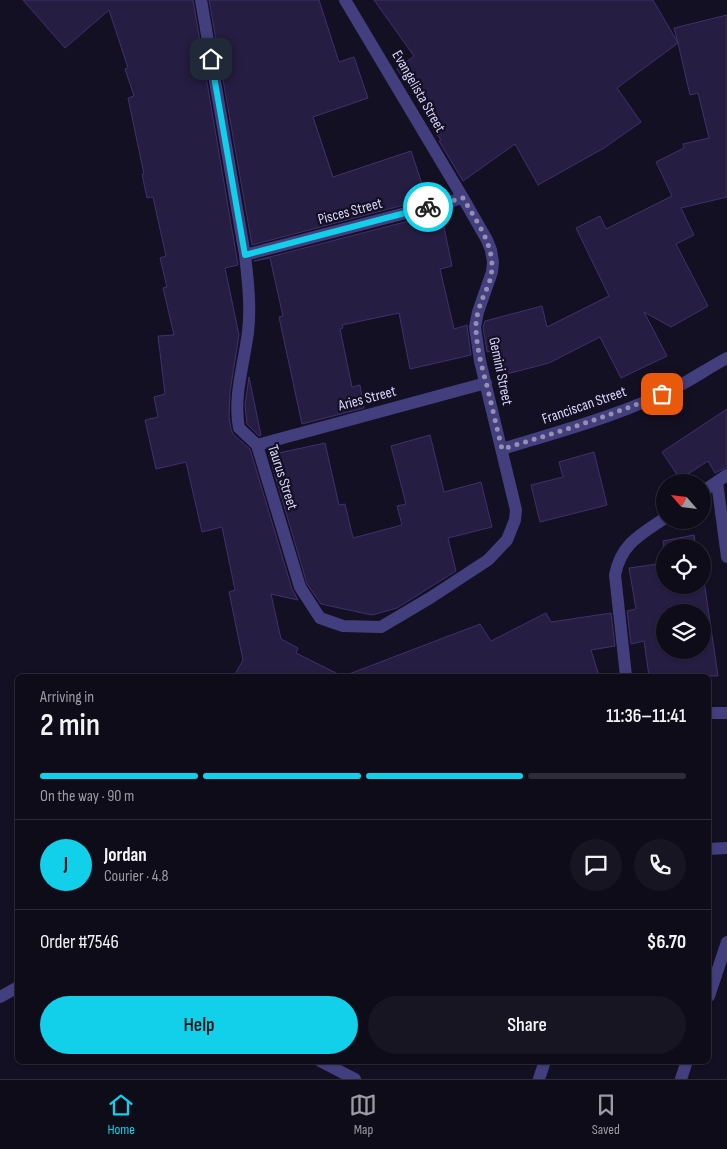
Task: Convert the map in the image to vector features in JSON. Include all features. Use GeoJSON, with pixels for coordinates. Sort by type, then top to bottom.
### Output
{"type":"FeatureCollection","features":[{"type":"Feature","properties":{"kind":"street","name":"Taurus Street"},"geometry":{"type":"LineString","coordinates":[[201,0],[245,255],[248,289],[249,317],[238,393],[237,419],[239,428],[257,445],[300,587],[320,618],[343,626],[381,627],[488,560],[502,547],[513,528]]}},
{"type":"Feature","properties":{"kind":"street","name":"Evangelista Street"},"geometry":{"type":"LineString","coordinates":[[345,0],[463,198]]}},
{"type":"Feature","properties":{"kind":"street","name":"Pisces Street"},"geometry":{"type":"LineString","coordinates":[[245,255],[463,198]]}},
{"type":"Feature","properties":{"kind":"street","name":"Gemini Street"},"geometry":{"type":"LineString","coordinates":[[463,198],[487,240],[493,262],[489,283],[478,312],[475,327],[480,361],[514,501],[515,515],[513,528]]}},
{"type":"Feature","properties":{"kind":"street","name":"Franciscan Street"},"geometry":{"type":"LineString","coordinates":[[502,449],[586,424],[631,407],[677,387],[727,358]]}},
{"type":"Feature","properties":{"kind":"street","name":"Aries Street"},"geometry":{"type":"LineString","coordinates":[[257,445],[486,383]]}},
{"type":"Feature","properties":{"kind":"street"},"geometry":{"type":"LineString","coordinates":[[711,486],[722,478]]}},
{"type":"Feature","properties":{"kind":"street"},"geometry":{"type":"LineString","coordinates":[[722,478],[727,557]]}},
{"type":"Feature","properties":{"kind":"street"},"geometry":{"type":"LineString","coordinates":[[626,674],[615,575],[618,562],[633,540],[656,524]]}},
{"type":"Feature","properties":{"kind":"street"},"geometry":{"type":"LineString","coordinates":[[711,713],[727,713]]}},
{"type":"Feature","properties":{"kind":"street"},"geometry":{"type":"LineString","coordinates":[[711,849],[727,848]]}},
{"type":"Feature","properties":{"kind":"street"},"geometry":{"type":"LineString","coordinates":[[711,990],[727,942]]}},
{"type":"Feature","properties":{"kind":"street"},"geometry":{"type":"LineString","coordinates":[[0,997],[15,988]]}},
{"type":"Feature","properties":{"kind":"street"},"geometry":{"type":"LineString","coordinates":[[326,1064],[354,1079]]}},
{"type":"Feature","properties":{"kind":"street"},"geometry":{"type":"LineString","coordinates":[[539,1079],[544,1064]]}},
{"type":"Feature","properties":{"kind":"street"},"geometry":{"type":"LineString","coordinates":[[681,1079],[686,1064]]}},
{"type":"Feature","properties":{"kind":"building"},"geometry":{"type":"Polygon","coordinates":[[[23,0],[193,0],[238,265],[225,268],[239,335],[230,392],[229,417],[231,429],[233,434],[250,449],[292,589],[298,600],[271,594],[281,639],[298,648],[296,653],[338,674],[235,674],[243,660],[229,592],[235,590],[222,527],[202,532],[186,462],[156,469],[145,420],[158,417],[154,397],[165,394],[158,336],[174,335],[163,288],[167,287],[160,258],[166,256],[153,197],[147,198],[142,174],[144,174],[128,98],[134,96],[125,69],[128,68],[109,10],[65,48],[23,0]]]}},
{"type":"Feature","properties":{"kind":"building"},"geometry":{"type":"Polygon","coordinates":[[[209,0],[319,0],[339,62],[354,57],[368,98],[313,117],[333,177],[411,151],[427,199],[252,245],[209,0]]]}},
{"type":"Feature","properties":{"kind":"building"},"geometry":{"type":"Polygon","coordinates":[[[374,0],[653,0],[678,43],[617,88],[641,122],[604,148],[538,185],[515,144],[463,181],[439,141],[441,140],[436,133],[439,130],[397,69],[414,56],[374,0]]]}},
{"type":"Feature","properties":{"kind":"building"},"geometry":{"type":"Polygon","coordinates":[[[727,15],[727,197],[681,208],[694,235],[676,244],[708,306],[671,327],[644,312],[667,356],[621,378],[600,337],[549,363],[503,375],[497,350],[487,352],[483,327],[485,321],[542,306],[547,327],[609,296],[576,228],[600,216],[606,229],[672,196],[656,162],[684,148],[683,144],[709,138],[698,93],[690,95],[674,28],[727,15]]]}},
{"type":"Feature","properties":{"kind":"building"},"geometry":{"type":"Polygon","coordinates":[[[432,215],[436,228],[444,227],[452,266],[440,269],[454,329],[467,325],[471,355],[410,369],[399,313],[342,325],[343,328],[340,329],[352,387],[360,385],[364,408],[302,424],[279,317],[283,316],[270,258],[254,261],[432,215]]]}},
{"type":"Feature","properties":{"kind":"building"},"geometry":{"type":"Polygon","coordinates":[[[249,377],[261,435],[259,436],[247,424],[245,405],[249,377]]]}},
{"type":"Feature","properties":{"kind":"building"},"geometry":{"type":"Polygon","coordinates":[[[727,409],[727,467],[715,473],[708,461],[688,474],[677,474],[662,452],[727,409]]]}},
{"type":"Feature","properties":{"kind":"building"},"geometry":{"type":"Polygon","coordinates":[[[430,435],[444,492],[481,482],[492,527],[448,538],[456,571],[397,608],[372,615],[321,604],[307,584],[269,455],[325,443],[339,505],[345,504],[353,538],[402,525],[397,506],[406,504],[391,446],[430,435]]]}},
{"type":"Feature","properties":{"kind":"building"},"geometry":{"type":"Polygon","coordinates":[[[594,452],[607,505],[540,522],[531,485],[563,477],[559,462],[594,452]]]}},
{"type":"Feature","properties":{"kind":"building"},"geometry":{"type":"Polygon","coordinates":[[[694,535],[695,539],[673,539],[694,535]]]}},
{"type":"Feature","properties":{"kind":"building"},"geometry":{"type":"Polygon","coordinates":[[[656,564],[656,594],[706,594],[707,604],[656,604],[656,659],[711,659],[711,628],[718,676],[711,676],[711,674],[649,674],[644,641],[631,644],[627,611],[636,609],[629,568],[656,564]]]}},
{"type":"Feature","properties":{"kind":"building"},"geometry":{"type":"Polygon","coordinates":[[[546,613],[551,622],[611,613],[615,646],[591,650],[598,674],[349,674],[480,624],[491,641],[546,613]]]}},
{"type":"Feature","properties":{"kind":"way so far"},"geometry":{"type":"LineString","coordinates":[[428,207],[463,198],[491,250],[492,272],[478,312],[475,327],[480,361],[502,449],[586,424],[662,394]]}},
{"type":"Feature","properties":{"kind":"route"},"geometry":{"type":"LineString","coordinates":[[211,59],[245,255],[428,207]]}}]}
